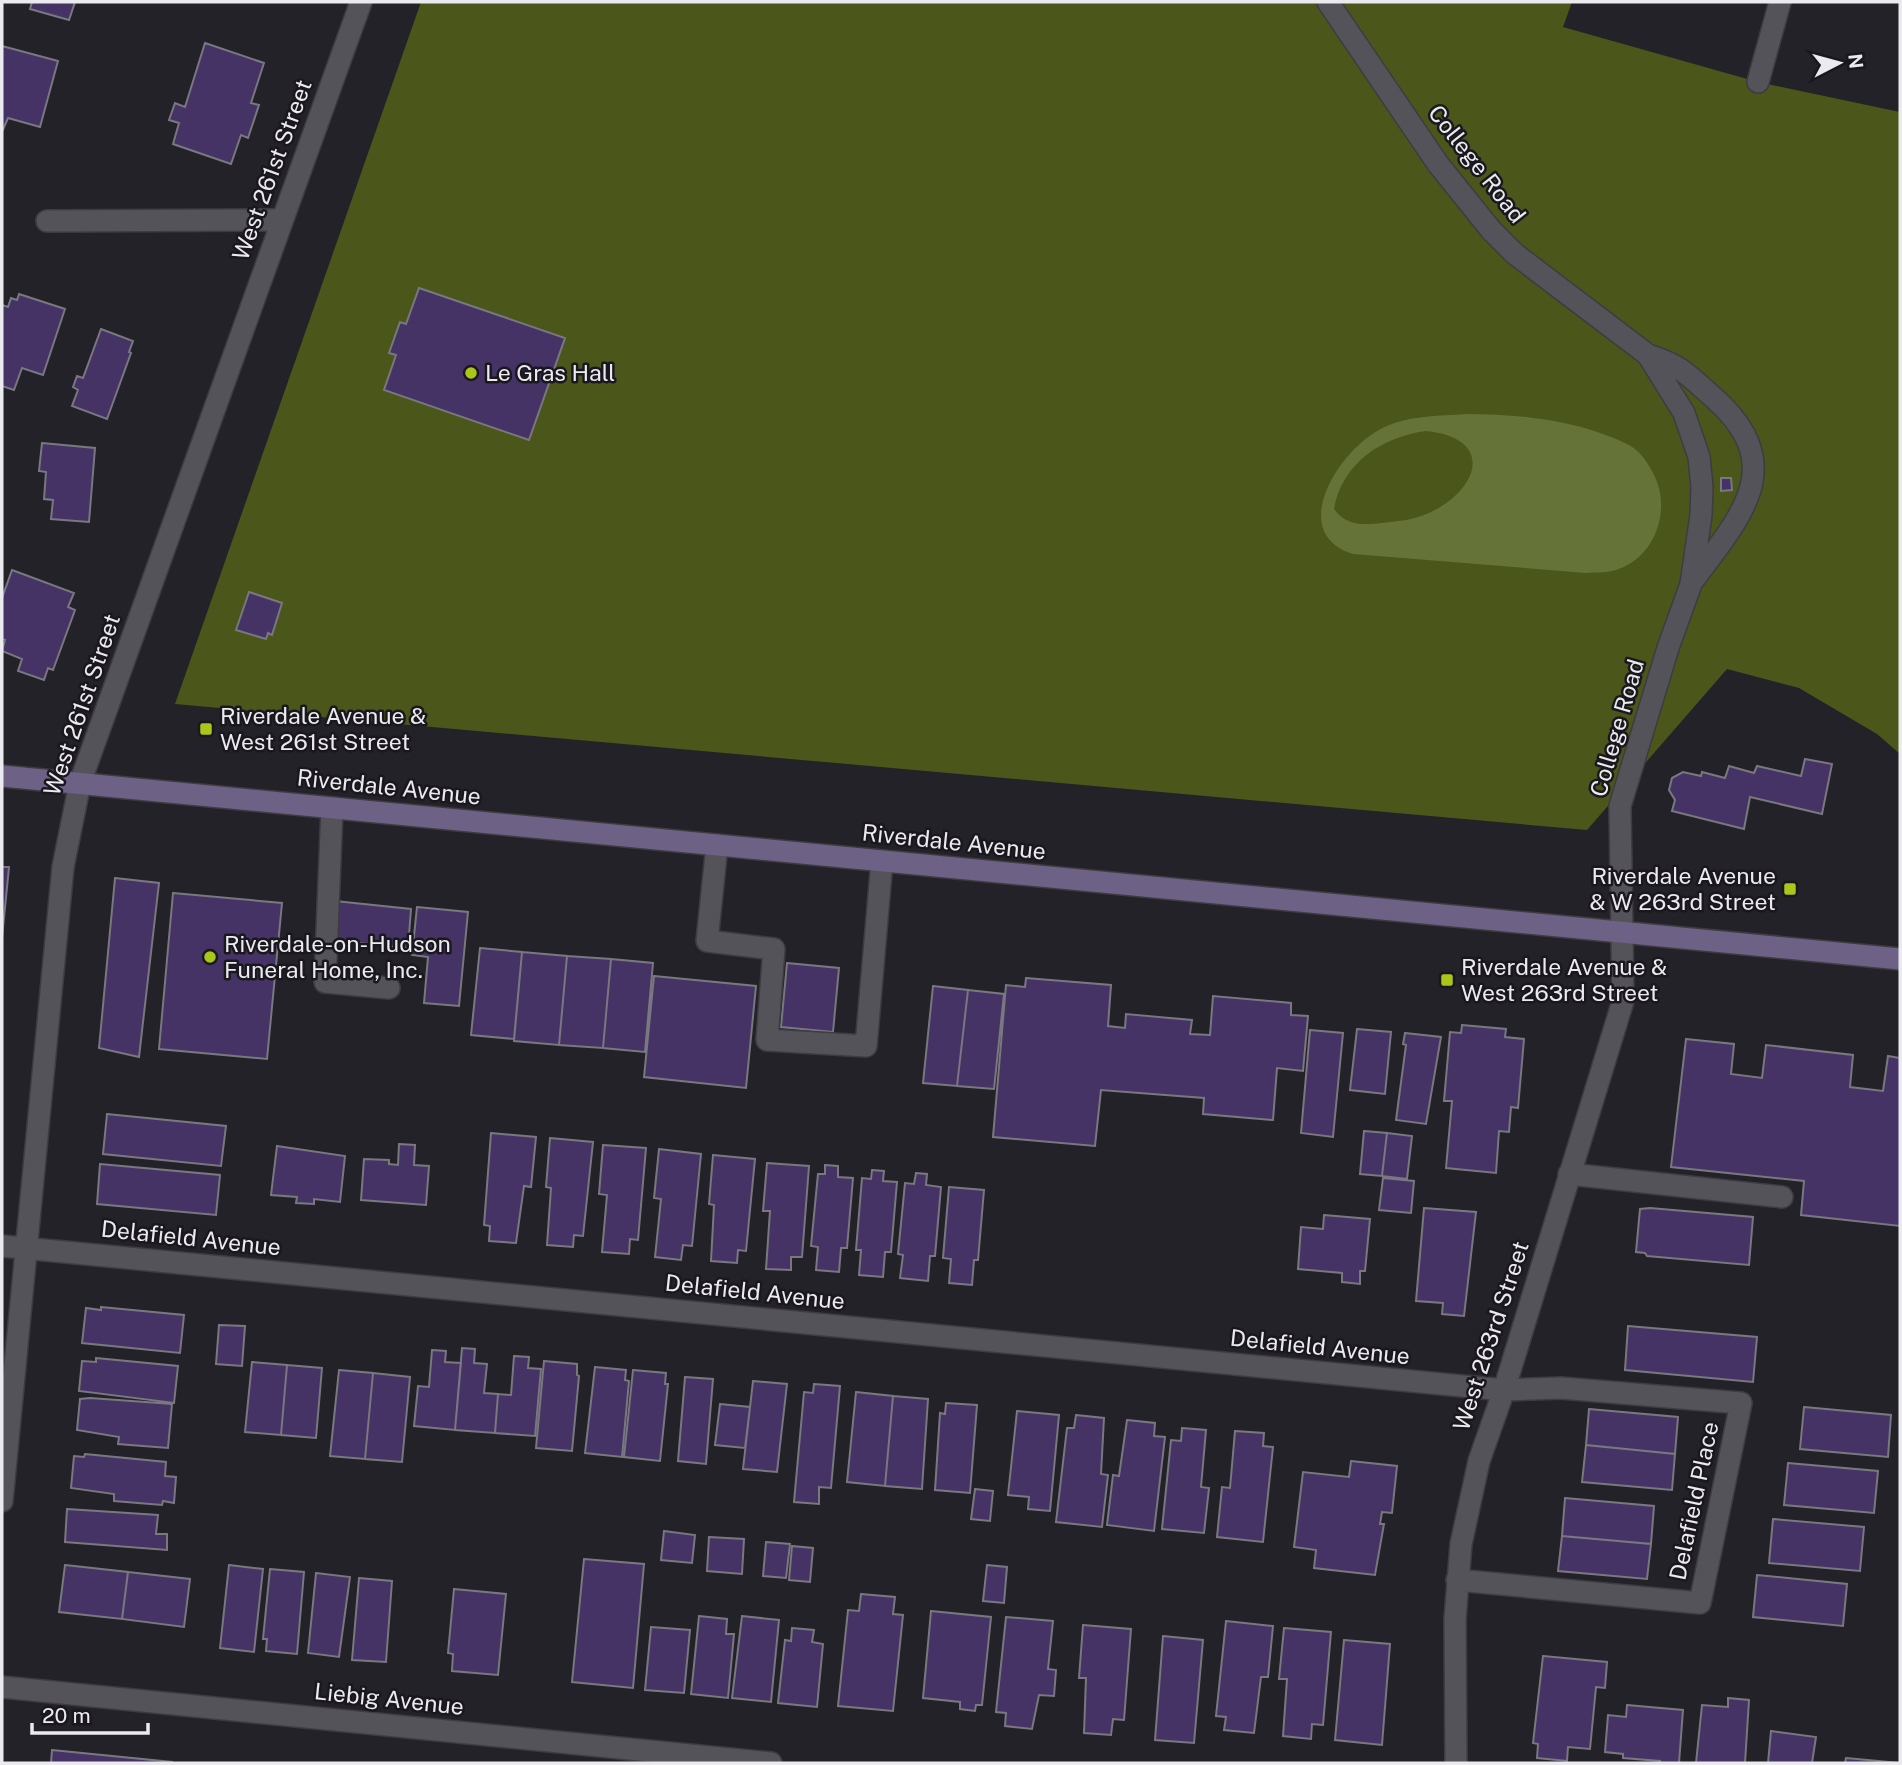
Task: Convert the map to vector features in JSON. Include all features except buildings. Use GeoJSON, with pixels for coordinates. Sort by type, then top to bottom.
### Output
{"type":"FeatureCollection","features":[{"type":"Feature","properties":{"kind":"main road","name":"Riverdale Avenue"},"geometry":{"type":"LineString","coordinates":[[2,776],[1900,959]]}},
{"type":"Feature","properties":{"kind":"street","name":"West 261st Street"},"geometry":{"type":"LineString","coordinates":[[2,1501],[6,1410],[26,1248],[63,867],[80,783],[361,2]]}},
{"type":"Feature","properties":{"kind":"street","name":"College Road"},"geometry":{"type":"LineString","coordinates":[[1328,2],[1438,164],[1491,230],[1515,254],[1648,355],[1674,363],[1732,414],[1747,435],[1753,452],[1749,495],[1738,519],[1691,584]]}},
{"type":"Feature","properties":{"kind":"street"},"geometry":{"type":"LineString","coordinates":[[1758,82],[1780,2]]}},
{"type":"Feature","properties":{"kind":"street"},"geometry":{"type":"LineString","coordinates":[[47,221],[281,220]]}},
{"type":"Feature","properties":{"kind":"street","name":"College Road"},"geometry":{"type":"LineString","coordinates":[[1623,933],[1618,836],[1620,806],[1664,660],[1691,584],[1701,515],[1699,457],[1684,413],[1648,355]]}},
{"type":"Feature","properties":{"kind":"street"},"geometry":{"type":"LineString","coordinates":[[332,808],[325,982],[389,988]]}},
{"type":"Feature","properties":{"kind":"street"},"geometry":{"type":"LineString","coordinates":[[717,845],[707,942],[774,948],[767,1040],[866,1046],[881,861]]}},
{"type":"Feature","properties":{"kind":"street","name":"West 263rd Street"},"geometry":{"type":"LineString","coordinates":[[1456,1763],[1457,1580],[1461,1544],[1479,1461],[1504,1390],[1623,1001],[1623,933]]}},
{"type":"Feature","properties":{"kind":"street"},"geometry":{"type":"LineString","coordinates":[[1569,1174],[1782,1197]]}},
{"type":"Feature","properties":{"kind":"street","name":"Delafield Avenue"},"geometry":{"type":"LineString","coordinates":[[2,1246],[1504,1390]]}},
{"type":"Feature","properties":{"kind":"street","name":"Delafield Place"},"geometry":{"type":"LineString","coordinates":[[1457,1580],[1700,1603],[1741,1403],[1561,1388],[1504,1390]]}},
{"type":"Feature","properties":{"kind":"street","name":"Liebig Avenue"},"geometry":{"type":"LineString","coordinates":[[2,1687],[771,1763]]}},
{"type":"Feature","properties":{"kind":"shaded area"},"geometry":{"type":"Polygon","coordinates":[[[421,2],[1572,2],[1563,27],[1758,82],[1900,112],[1900,754],[1877,734],[1799,688],[1727,669],[1587,830],[175,704],[421,2]]]}},
{"type":"Feature","properties":{"kind":"shaded area"},"geometry":{"type":"Polygon","coordinates":[[[1468,414],[1550,420],[1591,430],[1629,445],[1649,465],[1659,487],[1660,517],[1649,545],[1639,557],[1627,565],[1609,572],[1586,573],[1353,554],[1333,544],[1323,529],[1321,511],[1326,492],[1349,455],[1364,440],[1400,421],[1468,414]],[[1426,431],[1394,439],[1380,446],[1366,455],[1346,478],[1334,509],[1344,519],[1368,524],[1418,517],[1446,503],[1460,491],[1469,478],[1472,466],[1471,454],[1463,443],[1426,431]]]}},
{"type":"Feature","properties":{"kind":"place","name":"Le Gras Hall"},"geometry":{"type":"Point","coordinates":[471,373]}},
{"type":"Feature","properties":{"kind":"place","name":"Riverdale Avenue & West 261st Street"},"geometry":{"type":"Point","coordinates":[206,729]}},
{"type":"Feature","properties":{"kind":"place","name":"Riverdale Avenue & W 263rd Street"},"geometry":{"type":"Point","coordinates":[1790,889]}},
{"type":"Feature","properties":{"kind":"place","name":"Riverdale-on-Hudson Funeral Home, Inc."},"geometry":{"type":"Point","coordinates":[210,957]}},
{"type":"Feature","properties":{"kind":"place","name":"Riverdale Avenue & West 263rd Street"},"geometry":{"type":"Point","coordinates":[1447,980]}}]}
